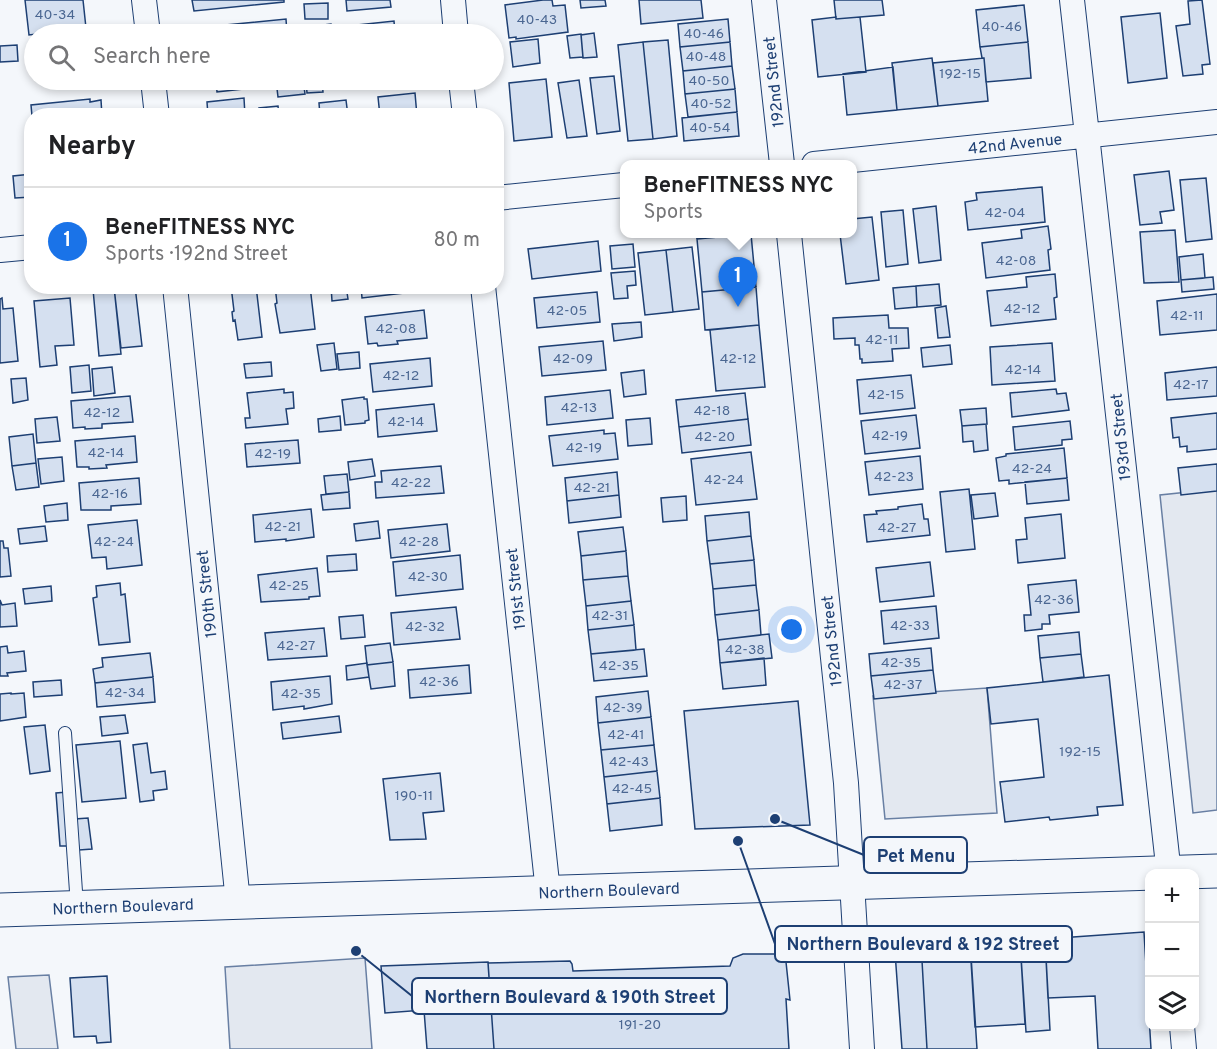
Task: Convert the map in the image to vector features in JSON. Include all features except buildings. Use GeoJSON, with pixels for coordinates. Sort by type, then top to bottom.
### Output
{"type":"FeatureCollection","features":[{"type":"Feature","properties":{"kind":"main road","name":"Northern Boulevard"},"geometry":{"type":"LineString","coordinates":[[1199,872],[1217,871]]}},
{"type":"Feature","properties":{"kind":"main road","name":"Northern Boulevard"},"geometry":{"type":"LineString","coordinates":[[0,910],[1145,874]]}},
{"type":"Feature","properties":{"kind":"street"},"geometry":{"type":"LineString","coordinates":[[144,0],[147,24]]}},
{"type":"Feature","properties":{"kind":"street"},"geometry":{"type":"LineString","coordinates":[[453,0],[455,24]]}},
{"type":"Feature","properties":{"kind":"street","name":"192nd Street"},"geometry":{"type":"LineString","coordinates":[[764,0],[781,160]]}},
{"type":"Feature","properties":{"kind":"street","name":"193rd Street"},"geometry":{"type":"LineString","coordinates":[[1072,0],[1169,869]]}},
{"type":"Feature","properties":{"kind":"street"},"geometry":{"type":"LineString","coordinates":[[154,90],[156,108]]}},
{"type":"Feature","properties":{"kind":"street"},"geometry":{"type":"LineString","coordinates":[[462,90],[464,108]]}},
{"type":"Feature","properties":{"kind":"street","name":"42nd Avenue"},"geometry":{"type":"LineString","coordinates":[[857,160],[1217,122]]}},
{"type":"Feature","properties":{"kind":"street"},"geometry":{"type":"LineString","coordinates":[[504,197],[620,185]]}},
{"type":"Feature","properties":{"kind":"street","name":"192nd Street"},"geometry":{"type":"LineString","coordinates":[[789,238],[846,783],[862,1049]]}},
{"type":"Feature","properties":{"kind":"street"},"geometry":{"type":"LineString","coordinates":[[0,250],[24,248]]}},
{"type":"Feature","properties":{"kind":"street","name":"190th Street"},"geometry":{"type":"LineString","coordinates":[[176,294],[238,902]]}},
{"type":"Feature","properties":{"kind":"street","name":"191st Street"},"geometry":{"type":"LineString","coordinates":[[484,294],[548,892]]}},
{"type":"Feature","properties":{"kind":"street"},"geometry":{"type":"LineString","coordinates":[[1182,1031],[1184,1049]]}},
{"type":"Feature","properties":{"kind":"lane"},"geometry":{"type":"LineString","coordinates":[[65,733],[77,907]]}},
{"type":"Feature","properties":{"kind":"shaded area"},"geometry":{"type":"Polygon","coordinates":[[[1217,489],[1217,810],[1193,813],[1160,495],[1217,489]]]}},
{"type":"Feature","properties":{"kind":"shaded area"},"geometry":{"type":"Polygon","coordinates":[[[987,688],[997,813],[885,819],[873,696],[987,688]]]}},
{"type":"Feature","properties":{"kind":"shaded area"},"geometry":{"type":"Polygon","coordinates":[[[365,958],[372,1049],[230,1049],[225,967],[365,958]]]}},
{"type":"Feature","properties":{"kind":"shaded area"},"geometry":{"type":"Polygon","coordinates":[[[49,975],[58,1049],[16,1049],[8,977],[49,975]]]}},
{"type":"Feature","properties":{"kind":"place","name":"BeneFITNESS NYC"},"geometry":{"type":"Point","coordinates":[738,307]}},
{"type":"Feature","properties":{"kind":"place","name":"Pet Menu"},"geometry":{"type":"Point","coordinates":[775,819]}},
{"type":"Feature","properties":{"kind":"place","name":"Northern Boulevard & 192 Street"},"geometry":{"type":"Point","coordinates":[738,841]}},
{"type":"Feature","properties":{"kind":"place","name":"Northern Boulevard & 190th Street"},"geometry":{"type":"Point","coordinates":[356,951]}}]}
